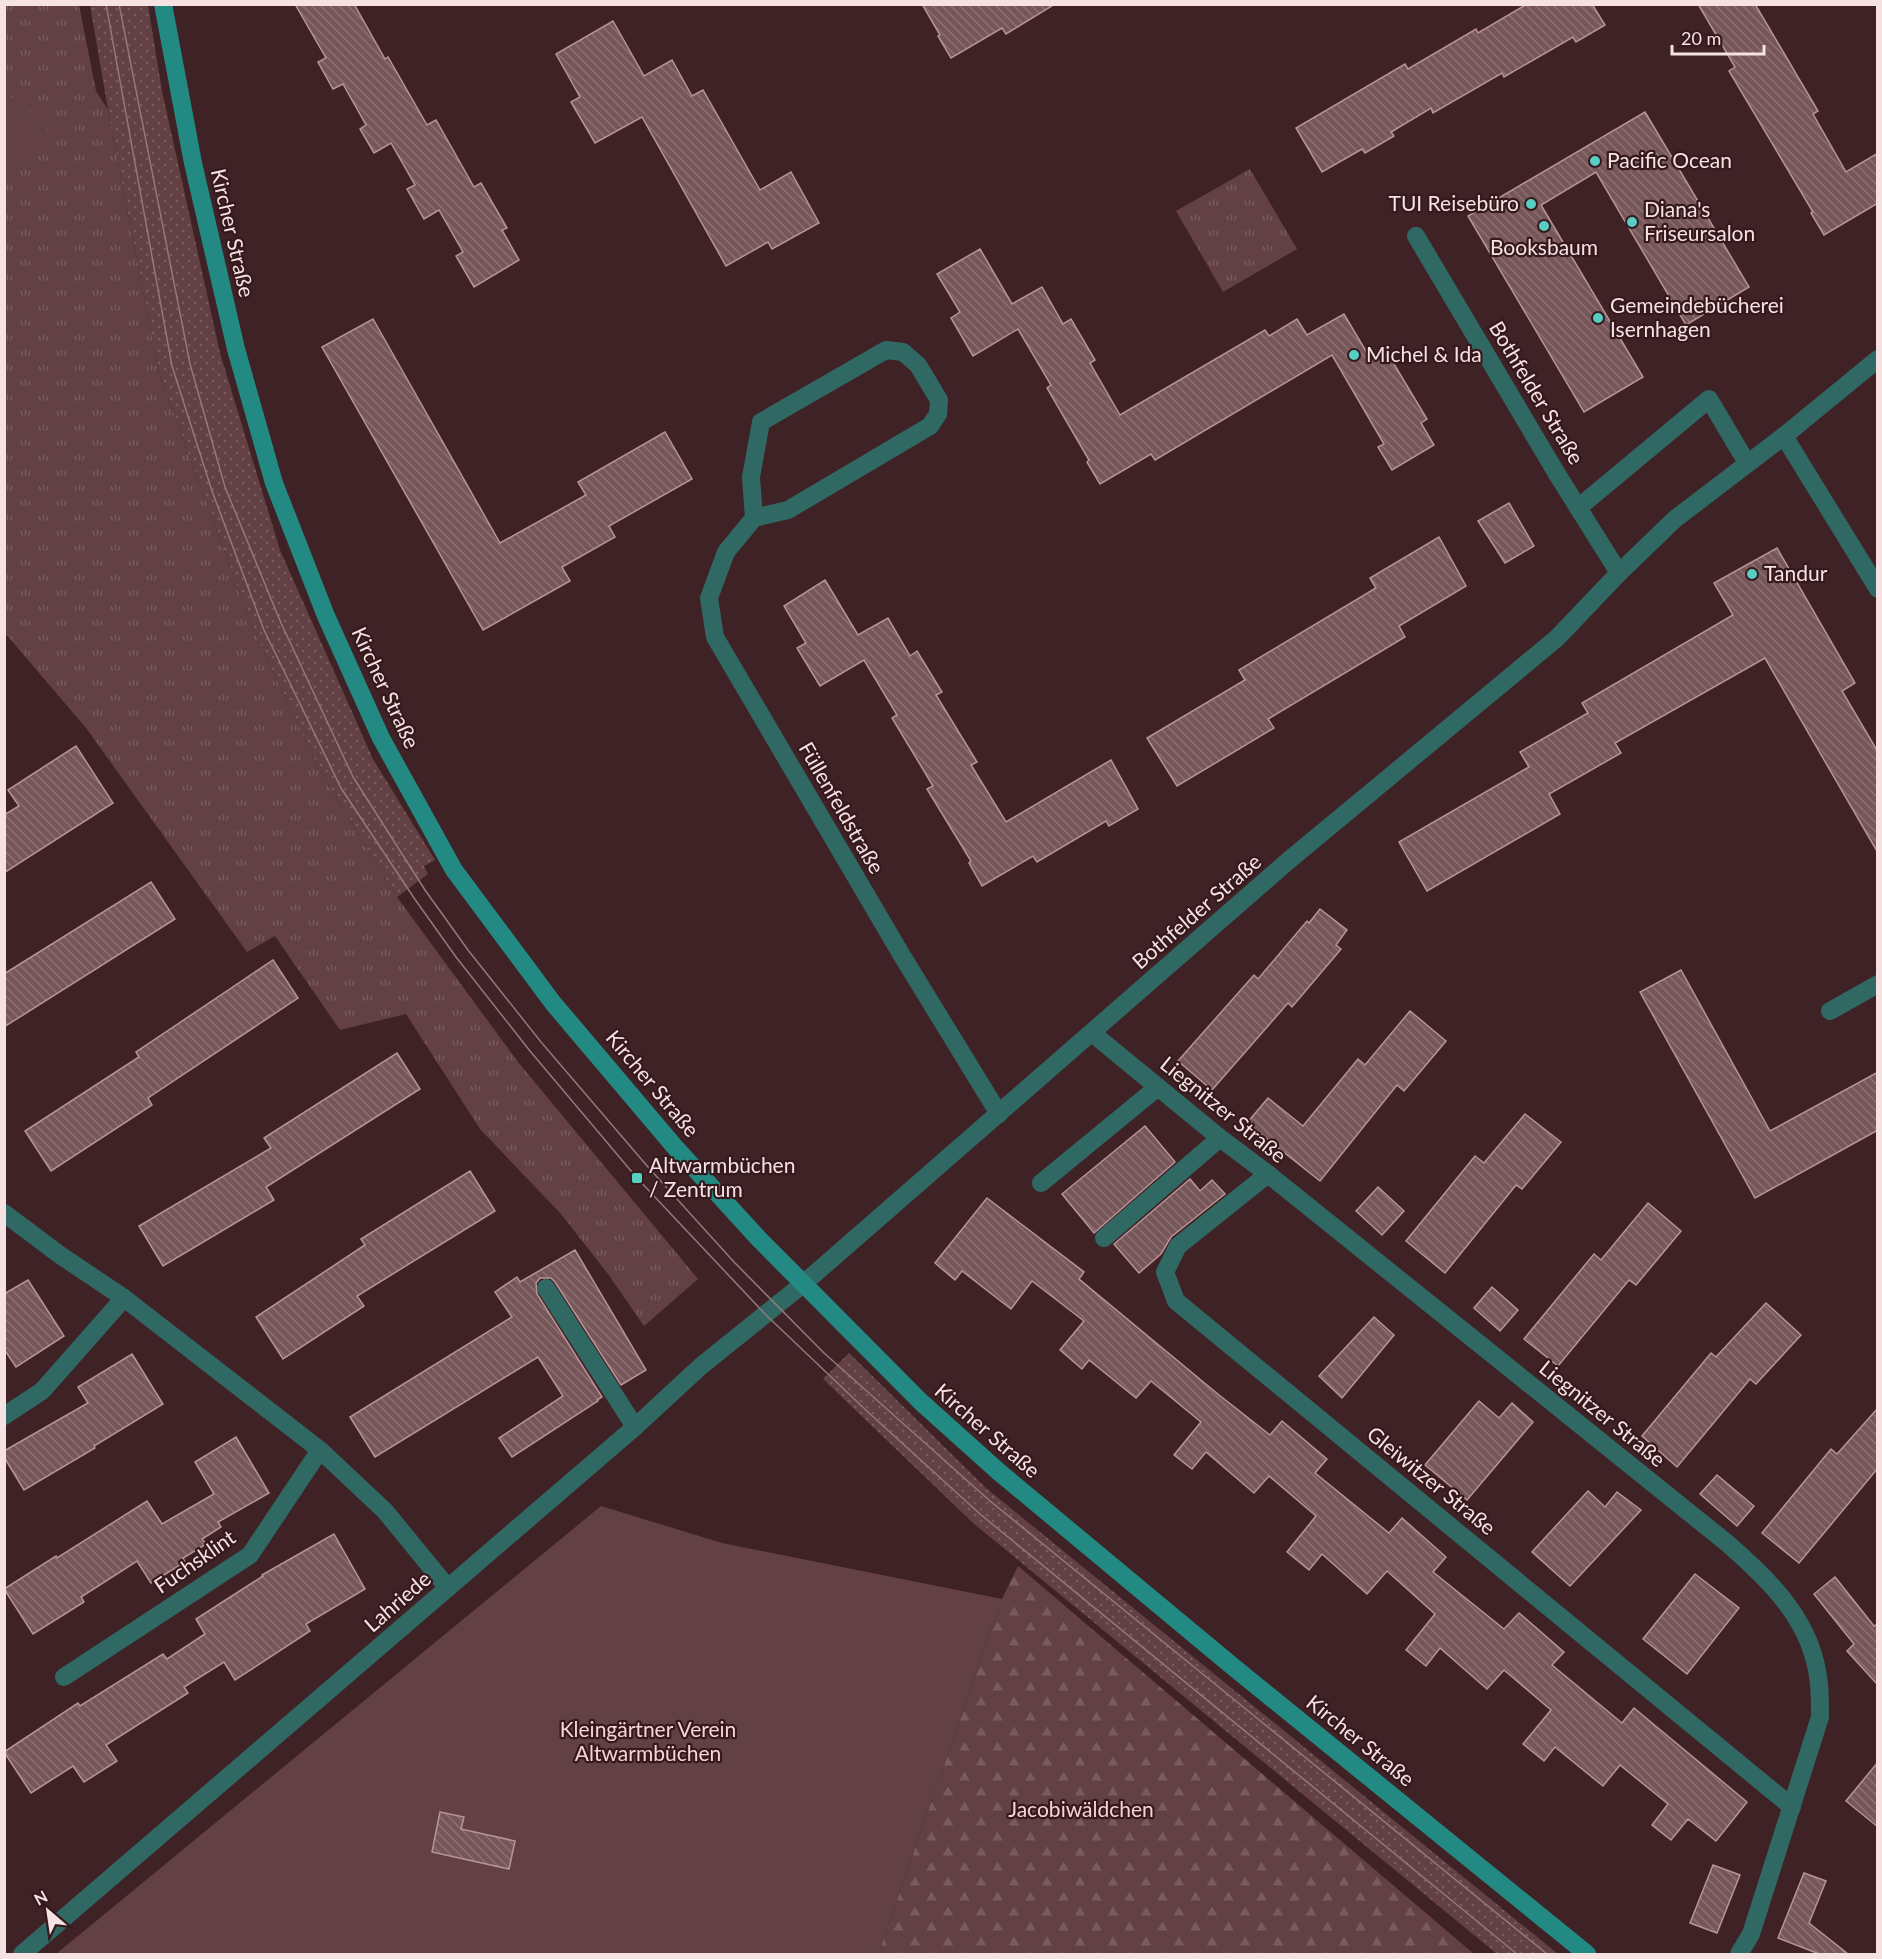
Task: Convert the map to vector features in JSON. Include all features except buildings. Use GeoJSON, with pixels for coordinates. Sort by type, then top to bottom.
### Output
{"type":"FeatureCollection","features":[{"type":"Feature","properties":{"kind":"main road","name":"Kircher Straße"},"geometry":{"type":"LineString","coordinates":[[163,4],[193,163],[236,349],[274,483],[326,615],[381,738],[454,870],[553,1003],[674,1146],[759,1239],[921,1402],[999,1472],[1240,1672],[1587,1954]]}},
{"type":"Feature","properties":{"kind":"street","name":"Bothfelder Straße"},"geometry":{"type":"LineString","coordinates":[[1416,236],[1619,573]]}},
{"type":"Feature","properties":{"kind":"street"},"geometry":{"type":"LineString","coordinates":[[886,350],[903,352],[918,365],[939,400],[938,414],[930,426],[788,510],[754,519],[751,477],[761,422],[886,350]]}},
{"type":"Feature","properties":{"kind":"street","name":"Bothfelder Straße"},"geometry":{"type":"LineString","coordinates":[[803,1284],[1279,869],[1557,638],[1675,519],[1784,436],[1878,359]]}},
{"type":"Feature","properties":{"kind":"street"},"geometry":{"type":"LineString","coordinates":[[1578,508],[1708,399],[1747,463]]}},
{"type":"Feature","properties":{"kind":"street"},"geometry":{"type":"LineString","coordinates":[[1784,436],[1878,589]]}},
{"type":"Feature","properties":{"kind":"street","name":"Füllenfeldstraße"},"geometry":{"type":"LineString","coordinates":[[754,519],[726,552],[709,598],[715,637],[901,954],[999,1114]]}},
{"type":"Feature","properties":{"kind":"street"},"geometry":{"type":"LineString","coordinates":[[1830,1011],[1878,984]]}},
{"type":"Feature","properties":{"kind":"street","name":"Liegnitzer Straße"},"geometry":{"type":"LineString","coordinates":[[1092,1033],[1727,1543],[1766,1578],[1793,1611],[1812,1650],[1819,1683],[1820,1717],[1751,1934],[1739,1954]]}},
{"type":"Feature","properties":{"kind":"street"},"geometry":{"type":"LineString","coordinates":[[1041,1183],[1158,1087]]}},
{"type":"Feature","properties":{"kind":"street"},"geometry":{"type":"LineString","coordinates":[[1104,1238],[1220,1138]]}},
{"type":"Feature","properties":{"kind":"street","name":"Gleiwitzer Straße"},"geometry":{"type":"LineString","coordinates":[[1268,1174],[1178,1246],[1165,1272],[1176,1301],[1792,1807]]}},
{"type":"Feature","properties":{"kind":"street"},"geometry":{"type":"LineString","coordinates":[[4,1214],[124,1298],[320,1450],[385,1511],[448,1588]]}},
{"type":"Feature","properties":{"kind":"street","name":"Lahriede"},"geometry":{"type":"LineString","coordinates":[[22,1954],[636,1427],[701,1366],[803,1284]]}},
{"type":"Feature","properties":{"kind":"street"},"geometry":{"type":"LineString","coordinates":[[546,1288],[636,1427]]}},
{"type":"Feature","properties":{"kind":"street"},"geometry":{"type":"LineString","coordinates":[[4,1416],[42,1390],[124,1298]]}},
{"type":"Feature","properties":{"kind":"street","name":"Fuchsklint"},"geometry":{"type":"LineString","coordinates":[[64,1677],[250,1555],[320,1450]]}},
{"type":"Feature","properties":{"kind":"green space"},"geometry":{"type":"Polygon","coordinates":[[[4,5],[79,5],[96,91],[108,110],[159,373],[253,629],[318,767],[397,897],[518,1062],[698,1279],[644,1326],[608,1274],[561,1214],[480,1129],[406,1014],[340,1030],[275,936],[247,952],[86,728],[5,633],[4,5]]]}},
{"type":"Feature","properties":{"kind":"green space"},"geometry":{"type":"Polygon","coordinates":[[[90,5],[148,5],[162,91],[220,353],[280,550],[373,759],[435,860],[424,866],[428,874],[397,897],[318,767],[253,629],[159,373],[90,5]]]}},
{"type":"Feature","properties":{"kind":"green space"},"geometry":{"type":"Polygon","coordinates":[[[4,92],[49,127],[11,175],[5,169],[4,92]]]}},
{"type":"Feature","properties":{"kind":"green space"},"geometry":{"type":"Polygon","coordinates":[[[1250,169],[1297,249],[1223,292],[1176,211],[1250,169]]]}},
{"type":"Feature","properties":{"kind":"green space"},"geometry":{"type":"Polygon","coordinates":[[[849,1353],[986,1488],[1558,1954],[1497,1954],[973,1523],[823,1379],[849,1353]]]}},
{"type":"Feature","properties":{"kind":"green space","name":"Kleingärtner Verein Altwarmbüchen"},"geometry":{"type":"Polygon","coordinates":[[[601,1506],[722,1543],[1002,1599],[878,1954],[56,1954],[601,1506]]]}},
{"type":"Feature","properties":{"kind":"green space","name":"Jacobiwäldchen"},"geometry":{"type":"Polygon","coordinates":[[[1018,1566],[1474,1954],[878,1954],[1002,1599],[1018,1566]]]}},
{"type":"Feature","properties":{"kind":"tram line"},"geometry":{"type":"LineString","coordinates":[[106,4],[172,366],[212,491],[264,630],[341,788],[456,957],[530,1051],[637,1178],[766,1315],[869,1413],[980,1514],[1517,1954]]}},
{"type":"Feature","properties":{"kind":"tram line"},"geometry":{"type":"LineString","coordinates":[[119,4],[190,364],[225,487],[281,623],[353,777],[425,890],[468,950],[541,1042],[648,1167],[734,1262],[824,1353],[990,1501],[1547,1954]]}},
{"type":"Feature","properties":{"kind":"place","name":"Pacific Ocean"},"geometry":{"type":"Point","coordinates":[1595,161]}},
{"type":"Feature","properties":{"kind":"place","name":"TUI Reisebüro"},"geometry":{"type":"Point","coordinates":[1531,204]}},
{"type":"Feature","properties":{"kind":"place","name":"Diana's Friseursalon"},"geometry":{"type":"Point","coordinates":[1632,222]}},
{"type":"Feature","properties":{"kind":"place","name":"Booksbaum"},"geometry":{"type":"Point","coordinates":[1544,226]}},
{"type":"Feature","properties":{"kind":"place","name":"Gemeindebücherei Isernhagen"},"geometry":{"type":"Point","coordinates":[1598,318]}},
{"type":"Feature","properties":{"kind":"place","name":"Michel & Ida"},"geometry":{"type":"Point","coordinates":[1354,355]}},
{"type":"Feature","properties":{"kind":"place","name":"Tandur"},"geometry":{"type":"Point","coordinates":[1752,574]}},
{"type":"Feature","properties":{"kind":"place","name":"Altwarmbüchen / Zentrum"},"geometry":{"type":"Point","coordinates":[637,1178]}}]}
